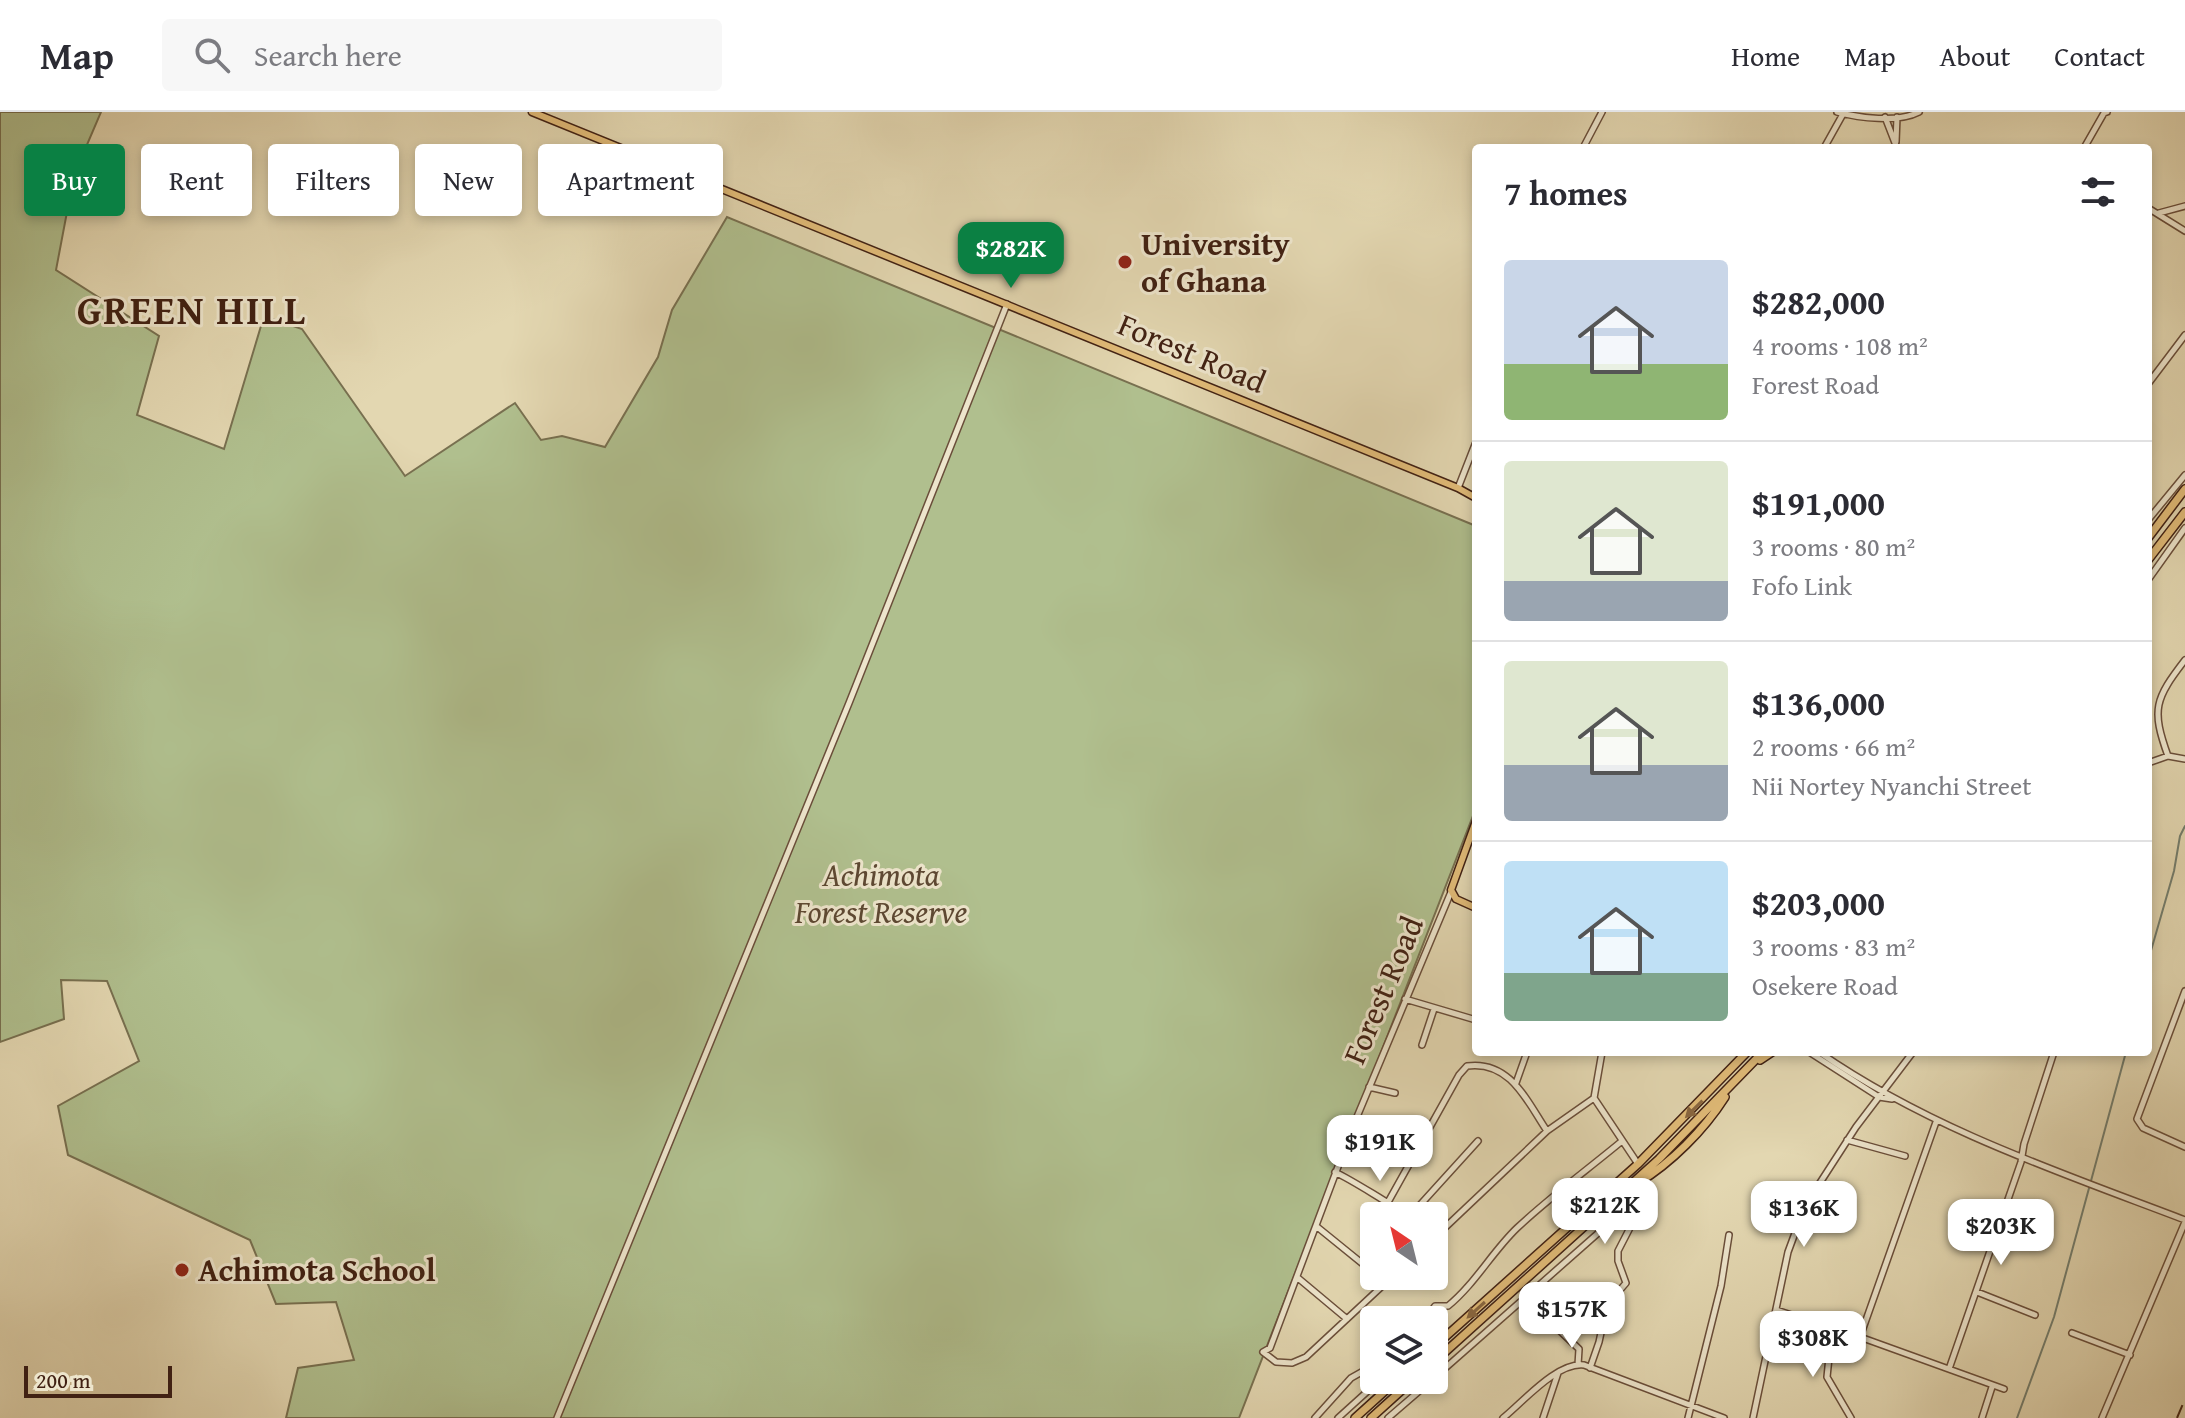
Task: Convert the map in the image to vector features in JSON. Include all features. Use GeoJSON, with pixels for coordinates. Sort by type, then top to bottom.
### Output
{"type":"FeatureCollection","features":[{"type":"Feature","properties":{"kind":"highway"},"geometry":{"type":"LineString","coordinates":[[2152,532],[2185,489]]}},
{"type":"Feature","properties":{"kind":"highway"},"geometry":{"type":"LineString","coordinates":[[2152,555],[2185,512]]}},
{"type":"Feature","properties":{"kind":"highway"},"geometry":{"type":"LineString","coordinates":[[1448,1334],[1638,1164],[1743,1056]]}},
{"type":"Feature","properties":{"kind":"highway"},"geometry":{"type":"LineString","coordinates":[[1448,1349],[1623,1193],[1651,1175],[1688,1142],[1714,1113],[1733,1084],[1760,1056]]}},
{"type":"Feature","properties":{"kind":"highway"},"geometry":{"type":"LineString","coordinates":[[1749,1068],[1766,1056]]}},
{"type":"Feature","properties":{"kind":"highway"},"geometry":{"type":"LineString","coordinates":[[1355,1418],[1382,1394]]}},
{"type":"Feature","properties":{"kind":"highway"},"geometry":{"type":"LineString","coordinates":[[1371,1418],[1398,1394]]}},
{"type":"Feature","properties":{"kind":"main road","name":"Forest Road"},"geometry":{"type":"LineString","coordinates":[[532,112],[1472,496]]}},
{"type":"Feature","properties":{"kind":"main road","name":"Forest Road"},"geometry":{"type":"LineString","coordinates":[[1451,892],[1472,832]]}},
{"type":"Feature","properties":{"kind":"main road"},"geometry":{"type":"LineString","coordinates":[[1451,892],[1456,899],[1472,906]]}},
{"type":"Feature","properties":{"kind":"street"},"geometry":{"type":"LineString","coordinates":[[1585,144],[1602,112]]}},
{"type":"Feature","properties":{"kind":"street"},"geometry":{"type":"LineString","coordinates":[[1826,144],[1840,113],[1907,117],[1919,112]]}},
{"type":"Feature","properties":{"kind":"street"},"geometry":{"type":"LineString","coordinates":[[2086,144],[2104,112]]}},
{"type":"Feature","properties":{"kind":"street"},"geometry":{"type":"LineString","coordinates":[[1885,117],[1895,144]]}},
{"type":"Feature","properties":{"kind":"street"},"geometry":{"type":"LineString","coordinates":[[1896,144],[1897,117]]}},
{"type":"Feature","properties":{"kind":"street"},"geometry":{"type":"LineString","coordinates":[[2159,213],[2185,206]]}},
{"type":"Feature","properties":{"kind":"street"},"geometry":{"type":"LineString","coordinates":[[2152,210],[2185,231]]}},
{"type":"Feature","properties":{"kind":"street"},"geometry":{"type":"LineString","coordinates":[[557,1418],[849,703],[1007,304]]}},
{"type":"Feature","properties":{"kind":"street"},"geometry":{"type":"LineString","coordinates":[[2152,379],[2185,335]]}},
{"type":"Feature","properties":{"kind":"street"},"geometry":{"type":"LineString","coordinates":[[1458,488],[1472,452]]}},
{"type":"Feature","properties":{"kind":"street"},"geometry":{"type":"LineString","coordinates":[[2152,515],[2185,475]]}},
{"type":"Feature","properties":{"kind":"street"},"geometry":{"type":"LineString","coordinates":[[2152,574],[2185,528]]}},
{"type":"Feature","properties":{"kind":"street"},"geometry":{"type":"LineString","coordinates":[[2168,756],[2158,728],[2158,707],[2165,687],[2185,660]]}},
{"type":"Feature","properties":{"kind":"street"},"geometry":{"type":"LineString","coordinates":[[2152,762],[2168,756],[2185,759]]}},
{"type":"Feature","properties":{"kind":"street","name":"Forest Road"},"geometry":{"type":"LineString","coordinates":[[1347,1319],[1300,1361],[1276,1362],[1263,1352],[1270,1348],[1335,1172],[1451,892]]}},
{"type":"Feature","properties":{"kind":"street"},"geometry":{"type":"LineString","coordinates":[[2185,991],[2137,1119],[2143,1128],[2185,1147]]}},
{"type":"Feature","properties":{"kind":"street"},"geometry":{"type":"LineString","coordinates":[[1405,999],[1472,1019]]}},
{"type":"Feature","properties":{"kind":"street"},"geometry":{"type":"LineString","coordinates":[[1422,1045],[1434,1009]]}},
{"type":"Feature","properties":{"kind":"street"},"geometry":{"type":"LineString","coordinates":[[1516,1083],[1526,1056]]}},
{"type":"Feature","properties":{"kind":"street"},"geometry":{"type":"LineString","coordinates":[[1601,1056],[1594,1098],[1638,1164]]}},
{"type":"Feature","properties":{"kind":"street"},"geometry":{"type":"LineString","coordinates":[[1816,1056],[1936,1122],[2185,1221],[2102,1418]]}},
{"type":"Feature","properties":{"kind":"street"},"geometry":{"type":"LineString","coordinates":[[1825,1056],[1881,1094]]}},
{"type":"Feature","properties":{"kind":"street"},"geometry":{"type":"LineString","coordinates":[[1753,1418],[1788,1252],[1805,1206],[1847,1140],[1910,1056]]}},
{"type":"Feature","properties":{"kind":"street"},"geometry":{"type":"LineString","coordinates":[[1949,1369],[2053,1056]]}},
{"type":"Feature","properties":{"kind":"street"},"geometry":{"type":"LineString","coordinates":[[1388,1202],[1459,1075],[1467,1066],[1479,1065],[1500,1071],[1516,1083],[1547,1131]]}},
{"type":"Feature","properties":{"kind":"street"},"geometry":{"type":"LineString","coordinates":[[1369,1087],[1395,1093]]}},
{"type":"Feature","properties":{"kind":"street"},"geometry":{"type":"LineString","coordinates":[[1448,1225],[1547,1131],[1594,1098]]}},
{"type":"Feature","properties":{"kind":"street"},"geometry":{"type":"LineString","coordinates":[[1860,1337],[1936,1122]]}},
{"type":"Feature","properties":{"kind":"street"},"geometry":{"type":"LineString","coordinates":[[1847,1140],[1905,1156]]}},
{"type":"Feature","properties":{"kind":"street"},"geometry":{"type":"LineString","coordinates":[[1421,1202],[1478,1141]]}},
{"type":"Feature","properties":{"kind":"street"},"geometry":{"type":"LineString","coordinates":[[1448,1306],[1518,1227],[1622,1141]]}},
{"type":"Feature","properties":{"kind":"street"},"geometry":{"type":"LineString","coordinates":[[1335,1172],[1384,1202]]}},
{"type":"Feature","properties":{"kind":"street"},"geometry":{"type":"LineString","coordinates":[[1448,1366],[1630,1205],[1636,1216],[1618,1251],[1618,1261],[1626,1283],[1607,1305],[1590,1368]]}},
{"type":"Feature","properties":{"kind":"street"},"geometry":{"type":"LineString","coordinates":[[1315,1226],[1360,1262]]}},
{"type":"Feature","properties":{"kind":"street"},"geometry":{"type":"LineString","coordinates":[[1688,1418],[1721,1286],[1729,1235]]}},
{"type":"Feature","properties":{"kind":"street"},"geometry":{"type":"LineString","coordinates":[[1298,1278],[1347,1319],[1378,1290]]}},
{"type":"Feature","properties":{"kind":"street"},"geometry":{"type":"LineString","coordinates":[[1977,1292],[2035,1315]]}},
{"type":"Feature","properties":{"kind":"street"},"geometry":{"type":"LineString","coordinates":[[1536,1308],[1579,1349],[1578,1365]]}},
{"type":"Feature","properties":{"kind":"street"},"geometry":{"type":"LineString","coordinates":[[1776,1310],[2004,1389]]}},
{"type":"Feature","properties":{"kind":"street"},"geometry":{"type":"LineString","coordinates":[[1832,1328],[1827,1377],[1851,1418]]}},
{"type":"Feature","properties":{"kind":"street"},"geometry":{"type":"LineString","coordinates":[[2072,1333],[2130,1355]]}},
{"type":"Feature","properties":{"kind":"street"},"geometry":{"type":"LineString","coordinates":[[1503,1418],[1559,1371],[1578,1365],[1724,1418]]}},
{"type":"Feature","properties":{"kind":"street"},"geometry":{"type":"LineString","coordinates":[[1543,1418],[1559,1371]]}},
{"type":"Feature","properties":{"kind":"street"},"geometry":{"type":"LineString","coordinates":[[1315,1418],[1351,1378],[1360,1373]]}},
{"type":"Feature","properties":{"kind":"street"},"geometry":{"type":"LineString","coordinates":[[1982,1418],[1992,1387]]}},
{"type":"Feature","properties":{"kind":"street"},"geometry":{"type":"LineString","coordinates":[[1338,1418],[1365,1394]]}},
{"type":"Feature","properties":{"kind":"street"},"geometry":{"type":"LineString","coordinates":[[1388,1418],[1416,1394]]}},
{"type":"Feature","properties":{"kind":"green space","name":"Achimota Forest Reserve"},"geometry":{"type":"Polygon","coordinates":[[[0,112],[101,112],[87,144],[24,144],[24,216],[66,216],[56,270],[159,336],[137,415],[224,449],[264,316],[302,329],[405,476],[515,403],[541,440],[562,436],[605,447],[658,357],[672,310],[727,217],[1472,524],[1472,818],[1239,1418],[286,1418],[298,1368],[354,1360],[336,1302],[276,1304],[250,1240],[68,1155],[58,1106],[139,1061],[107,981],[61,980],[64,1019],[0,1042],[0,112]]]}},
{"type":"Feature","properties":{"kind":"waterway"},"geometry":{"type":"LineString","coordinates":[[2152,947],[2185,826]]}},
{"type":"Feature","properties":{"kind":"waterway"},"geometry":{"type":"LineString","coordinates":[[2017,1418],[2054,1317],[2125,1056]]}},
{"type":"Feature","properties":{"kind":"railway"},"geometry":{"type":"LineString","coordinates":[[2177,1418],[2185,1399]]}},
{"type":"Feature","properties":{"kind":"place","name":"University of Ghana"},"geometry":{"type":"Point","coordinates":[1125,262]}},
{"type":"Feature","properties":{"kind":"place","name":"Achimota School"},"geometry":{"type":"Point","coordinates":[182,1270]}},
{"type":"Feature","properties":{"kind":"district","name":"GREEN HILL"},"geometry":{"type":"Point","coordinates":[192,310]}}]}
